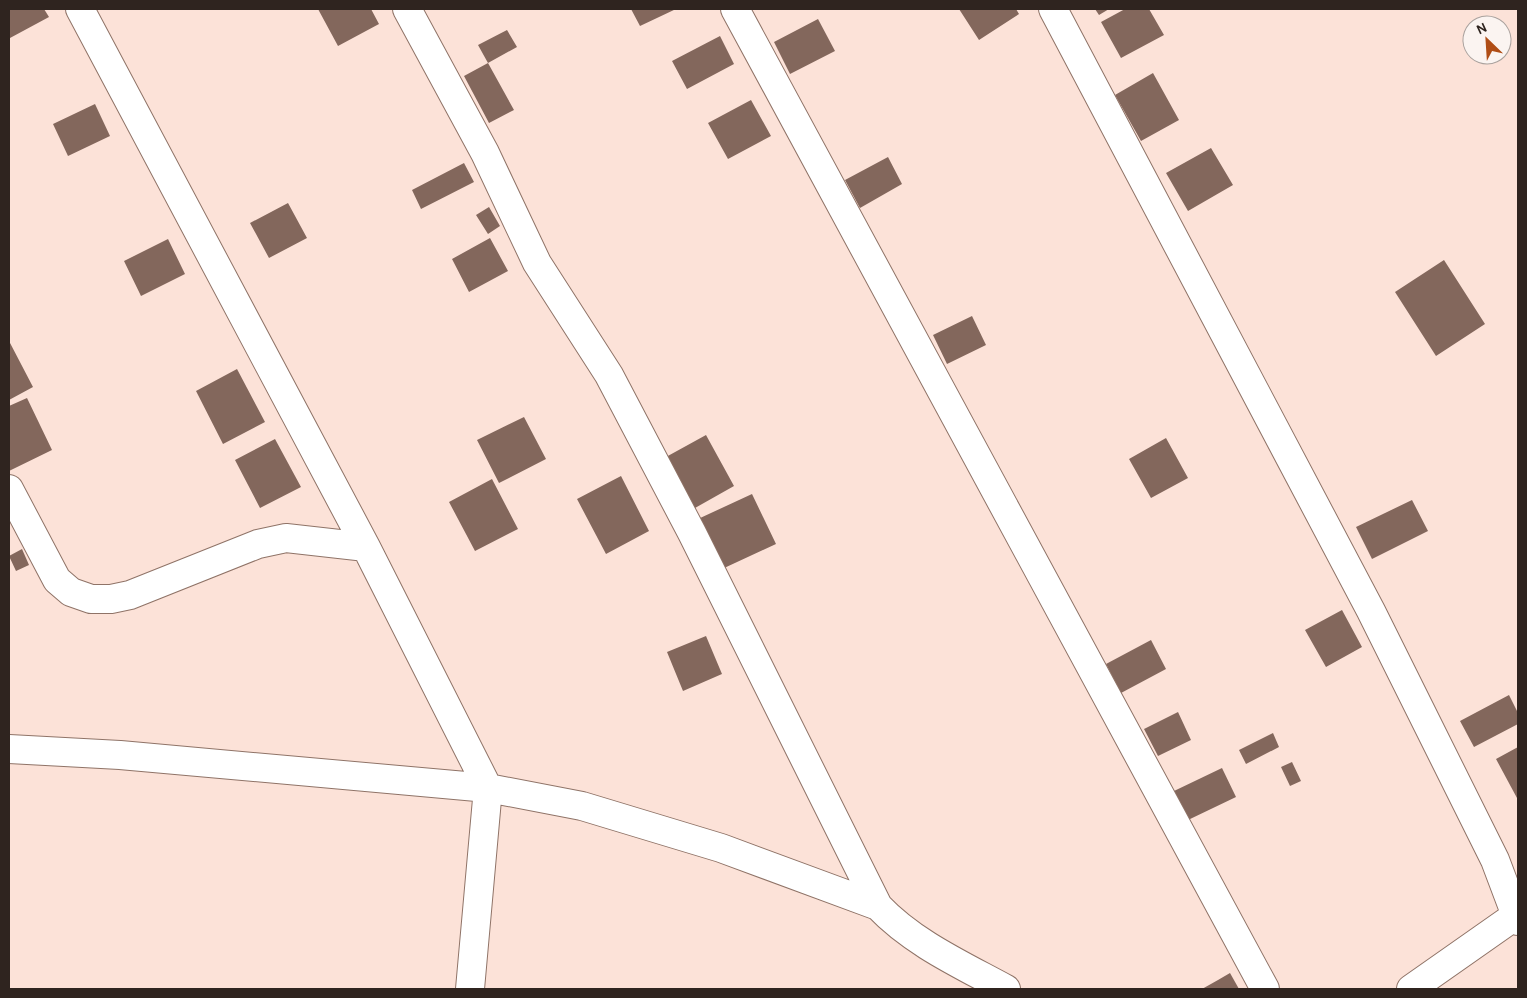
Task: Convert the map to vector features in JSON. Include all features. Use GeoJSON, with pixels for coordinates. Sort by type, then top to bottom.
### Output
{"type":"FeatureCollection","features":[{"type":"Feature","properties":{"kind":"street"},"geometry":{"type":"LineString","coordinates":[[80,9],[366,547],[488,788],[470,989]]}},
{"type":"Feature","properties":{"kind":"street"},"geometry":{"type":"LineString","coordinates":[[407,9],[485,153],[537,264],[609,375],[692,533],[878,906],[895,924],[940,953],[1006,989]]}},
{"type":"Feature","properties":{"kind":"street"},"geometry":{"type":"LineString","coordinates":[[734,9],[1265,989]]}},
{"type":"Feature","properties":{"kind":"street"},"geometry":{"type":"LineString","coordinates":[[1053,9],[1371,612],[1491,852],[1517,919],[1411,989]]}},
{"type":"Feature","properties":{"kind":"street"},"geometry":{"type":"LineString","coordinates":[[9,490],[57,580],[71,592],[91,599],[111,599],[130,595],[258,544],[286,538],[366,547]]}},
{"type":"Feature","properties":{"kind":"street"},"geometry":{"type":"LineString","coordinates":[[9,749],[120,755],[488,788],[600,812],[720,848],[878,906]]}},
{"type":"Feature","properties":{"kind":"building"},"geometry":{"type":"Polygon","coordinates":[[[9,9],[44,9],[49,17],[10,38],[9,9]]]}},
{"type":"Feature","properties":{"kind":"building"},"geometry":{"type":"Polygon","coordinates":[[[318,9],[371,9],[379,24],[338,46],[318,9]]]}},
{"type":"Feature","properties":{"kind":"building"},"geometry":{"type":"Polygon","coordinates":[[[631,9],[676,9],[640,26],[631,9]]]}},
{"type":"Feature","properties":{"kind":"building"},"geometry":{"type":"Polygon","coordinates":[[[959,9],[1016,9],[1019,14],[979,40],[959,9]]]}},
{"type":"Feature","properties":{"kind":"building"},"geometry":{"type":"Polygon","coordinates":[[[1095,9],[1109,9],[1099,15],[1095,9]]]}},
{"type":"Feature","properties":{"kind":"building"},"geometry":{"type":"Polygon","coordinates":[[[1125,9],[1149,9],[1164,35],[1121,58],[1101,22],[1125,9]]]}},
{"type":"Feature","properties":{"kind":"building"},"geometry":{"type":"Polygon","coordinates":[[[818,19],[835,51],[790,74],[774,42],[818,19]]]}},
{"type":"Feature","properties":{"kind":"building"},"geometry":{"type":"Polygon","coordinates":[[[507,30],[517,47],[488,63],[478,45],[507,30]]]}},
{"type":"Feature","properties":{"kind":"building"},"geometry":{"type":"Polygon","coordinates":[[[720,36],[734,64],[687,89],[672,61],[720,36]]]}},
{"type":"Feature","properties":{"kind":"building"},"geometry":{"type":"Polygon","coordinates":[[[488,63],[514,110],[489,123],[464,76],[488,63]]]}},
{"type":"Feature","properties":{"kind":"building"},"geometry":{"type":"Polygon","coordinates":[[[1153,73],[1179,120],[1141,141],[1115,95],[1153,73]]]}},
{"type":"Feature","properties":{"kind":"building"},"geometry":{"type":"Polygon","coordinates":[[[751,100],[771,136],[728,159],[708,123],[751,100]]]}},
{"type":"Feature","properties":{"kind":"building"},"geometry":{"type":"Polygon","coordinates":[[[95,104],[110,136],[68,156],[53,124],[95,104]]]}},
{"type":"Feature","properties":{"kind":"building"},"geometry":{"type":"Polygon","coordinates":[[[1211,148],[1233,185],[1188,211],[1166,173],[1211,148]]]}},
{"type":"Feature","properties":{"kind":"building"},"geometry":{"type":"Polygon","coordinates":[[[888,157],[902,184],[860,208],[845,180],[888,157]]]}},
{"type":"Feature","properties":{"kind":"building"},"geometry":{"type":"Polygon","coordinates":[[[464,163],[474,182],[421,209],[412,190],[464,163]]]}},
{"type":"Feature","properties":{"kind":"building"},"geometry":{"type":"Polygon","coordinates":[[[288,203],[307,238],[269,258],[250,223],[288,203]]]}},
{"type":"Feature","properties":{"kind":"building"},"geometry":{"type":"Polygon","coordinates":[[[489,207],[500,226],[488,234],[476,215],[489,207]]]}},
{"type":"Feature","properties":{"kind":"building"},"geometry":{"type":"Polygon","coordinates":[[[490,238],[508,271],[469,292],[452,259],[490,238]]]}},
{"type":"Feature","properties":{"kind":"building"},"geometry":{"type":"Polygon","coordinates":[[[168,239],[185,274],[141,296],[124,261],[168,239]]]}},
{"type":"Feature","properties":{"kind":"building"},"geometry":{"type":"Polygon","coordinates":[[[1444,260],[1485,324],[1436,356],[1395,292],[1444,260]]]}},
{"type":"Feature","properties":{"kind":"building"},"geometry":{"type":"Polygon","coordinates":[[[972,316],[986,345],[947,364],[933,335],[972,316]]]}},
{"type":"Feature","properties":{"kind":"building"},"geometry":{"type":"Polygon","coordinates":[[[9,341],[33,387],[9,400],[9,341]]]}},
{"type":"Feature","properties":{"kind":"building"},"geometry":{"type":"Polygon","coordinates":[[[237,369],[265,422],[223,444],[196,391],[237,369]]]}},
{"type":"Feature","properties":{"kind":"building"},"geometry":{"type":"Polygon","coordinates":[[[27,398],[52,450],[9,471],[9,406],[27,398]]]}},
{"type":"Feature","properties":{"kind":"building"},"geometry":{"type":"Polygon","coordinates":[[[524,417],[546,459],[499,483],[477,440],[524,417]]]}},
{"type":"Feature","properties":{"kind":"building"},"geometry":{"type":"Polygon","coordinates":[[[706,435],[734,486],[695,508],[666,457],[706,435]]]}},
{"type":"Feature","properties":{"kind":"building"},"geometry":{"type":"Polygon","coordinates":[[[1166,438],[1188,478],[1151,498],[1129,459],[1166,438]]]}},
{"type":"Feature","properties":{"kind":"building"},"geometry":{"type":"Polygon","coordinates":[[[275,439],[301,487],[260,508],[235,460],[275,439]]]}},
{"type":"Feature","properties":{"kind":"building"},"geometry":{"type":"Polygon","coordinates":[[[621,476],[649,531],[606,554],[577,499],[621,476]]]}},
{"type":"Feature","properties":{"kind":"building"},"geometry":{"type":"Polygon","coordinates":[[[492,479],[518,529],[475,551],[449,502],[492,479]]]}},
{"type":"Feature","properties":{"kind":"building"},"geometry":{"type":"Polygon","coordinates":[[[752,494],[776,544],[722,569],[698,519],[752,494]]]}},
{"type":"Feature","properties":{"kind":"building"},"geometry":{"type":"Polygon","coordinates":[[[1412,500],[1428,531],[1372,559],[1356,527],[1412,500]]]}},
{"type":"Feature","properties":{"kind":"building"},"geometry":{"type":"Polygon","coordinates":[[[22,549],[29,565],[16,571],[9,556],[22,549]]]}},
{"type":"Feature","properties":{"kind":"building"},"geometry":{"type":"Polygon","coordinates":[[[1342,610],[1362,647],[1326,667],[1305,630],[1342,610]]]}},
{"type":"Feature","properties":{"kind":"building"},"geometry":{"type":"Polygon","coordinates":[[[706,636],[722,674],[683,691],[667,652],[706,636]]]}},
{"type":"Feature","properties":{"kind":"building"},"geometry":{"type":"Polygon","coordinates":[[[1151,640],[1166,669],[1121,693],[1106,664],[1151,640]]]}},
{"type":"Feature","properties":{"kind":"building"},"geometry":{"type":"Polygon","coordinates":[[[1509,695],[1518,713],[1518,724],[1474,747],[1460,721],[1509,695]]]}},
{"type":"Feature","properties":{"kind":"building"},"geometry":{"type":"Polygon","coordinates":[[[1178,712],[1191,740],[1158,756],[1144,729],[1178,712]]]}},
{"type":"Feature","properties":{"kind":"building"},"geometry":{"type":"Polygon","coordinates":[[[1273,733],[1279,747],[1246,764],[1239,750],[1273,733]]]}},
{"type":"Feature","properties":{"kind":"building"},"geometry":{"type":"Polygon","coordinates":[[[1518,747],[1518,797],[1517,798],[1496,759],[1518,747]]]}},
{"type":"Feature","properties":{"kind":"building"},"geometry":{"type":"Polygon","coordinates":[[[1292,762],[1301,781],[1290,786],[1281,767],[1292,762]]]}},
{"type":"Feature","properties":{"kind":"building"},"geometry":{"type":"Polygon","coordinates":[[[1222,768],[1236,797],[1188,820],[1174,791],[1222,768]]]}},
{"type":"Feature","properties":{"kind":"building"},"geometry":{"type":"Polygon","coordinates":[[[1230,973],[1239,989],[1202,989],[1218,980],[1230,973]]]}}]}
